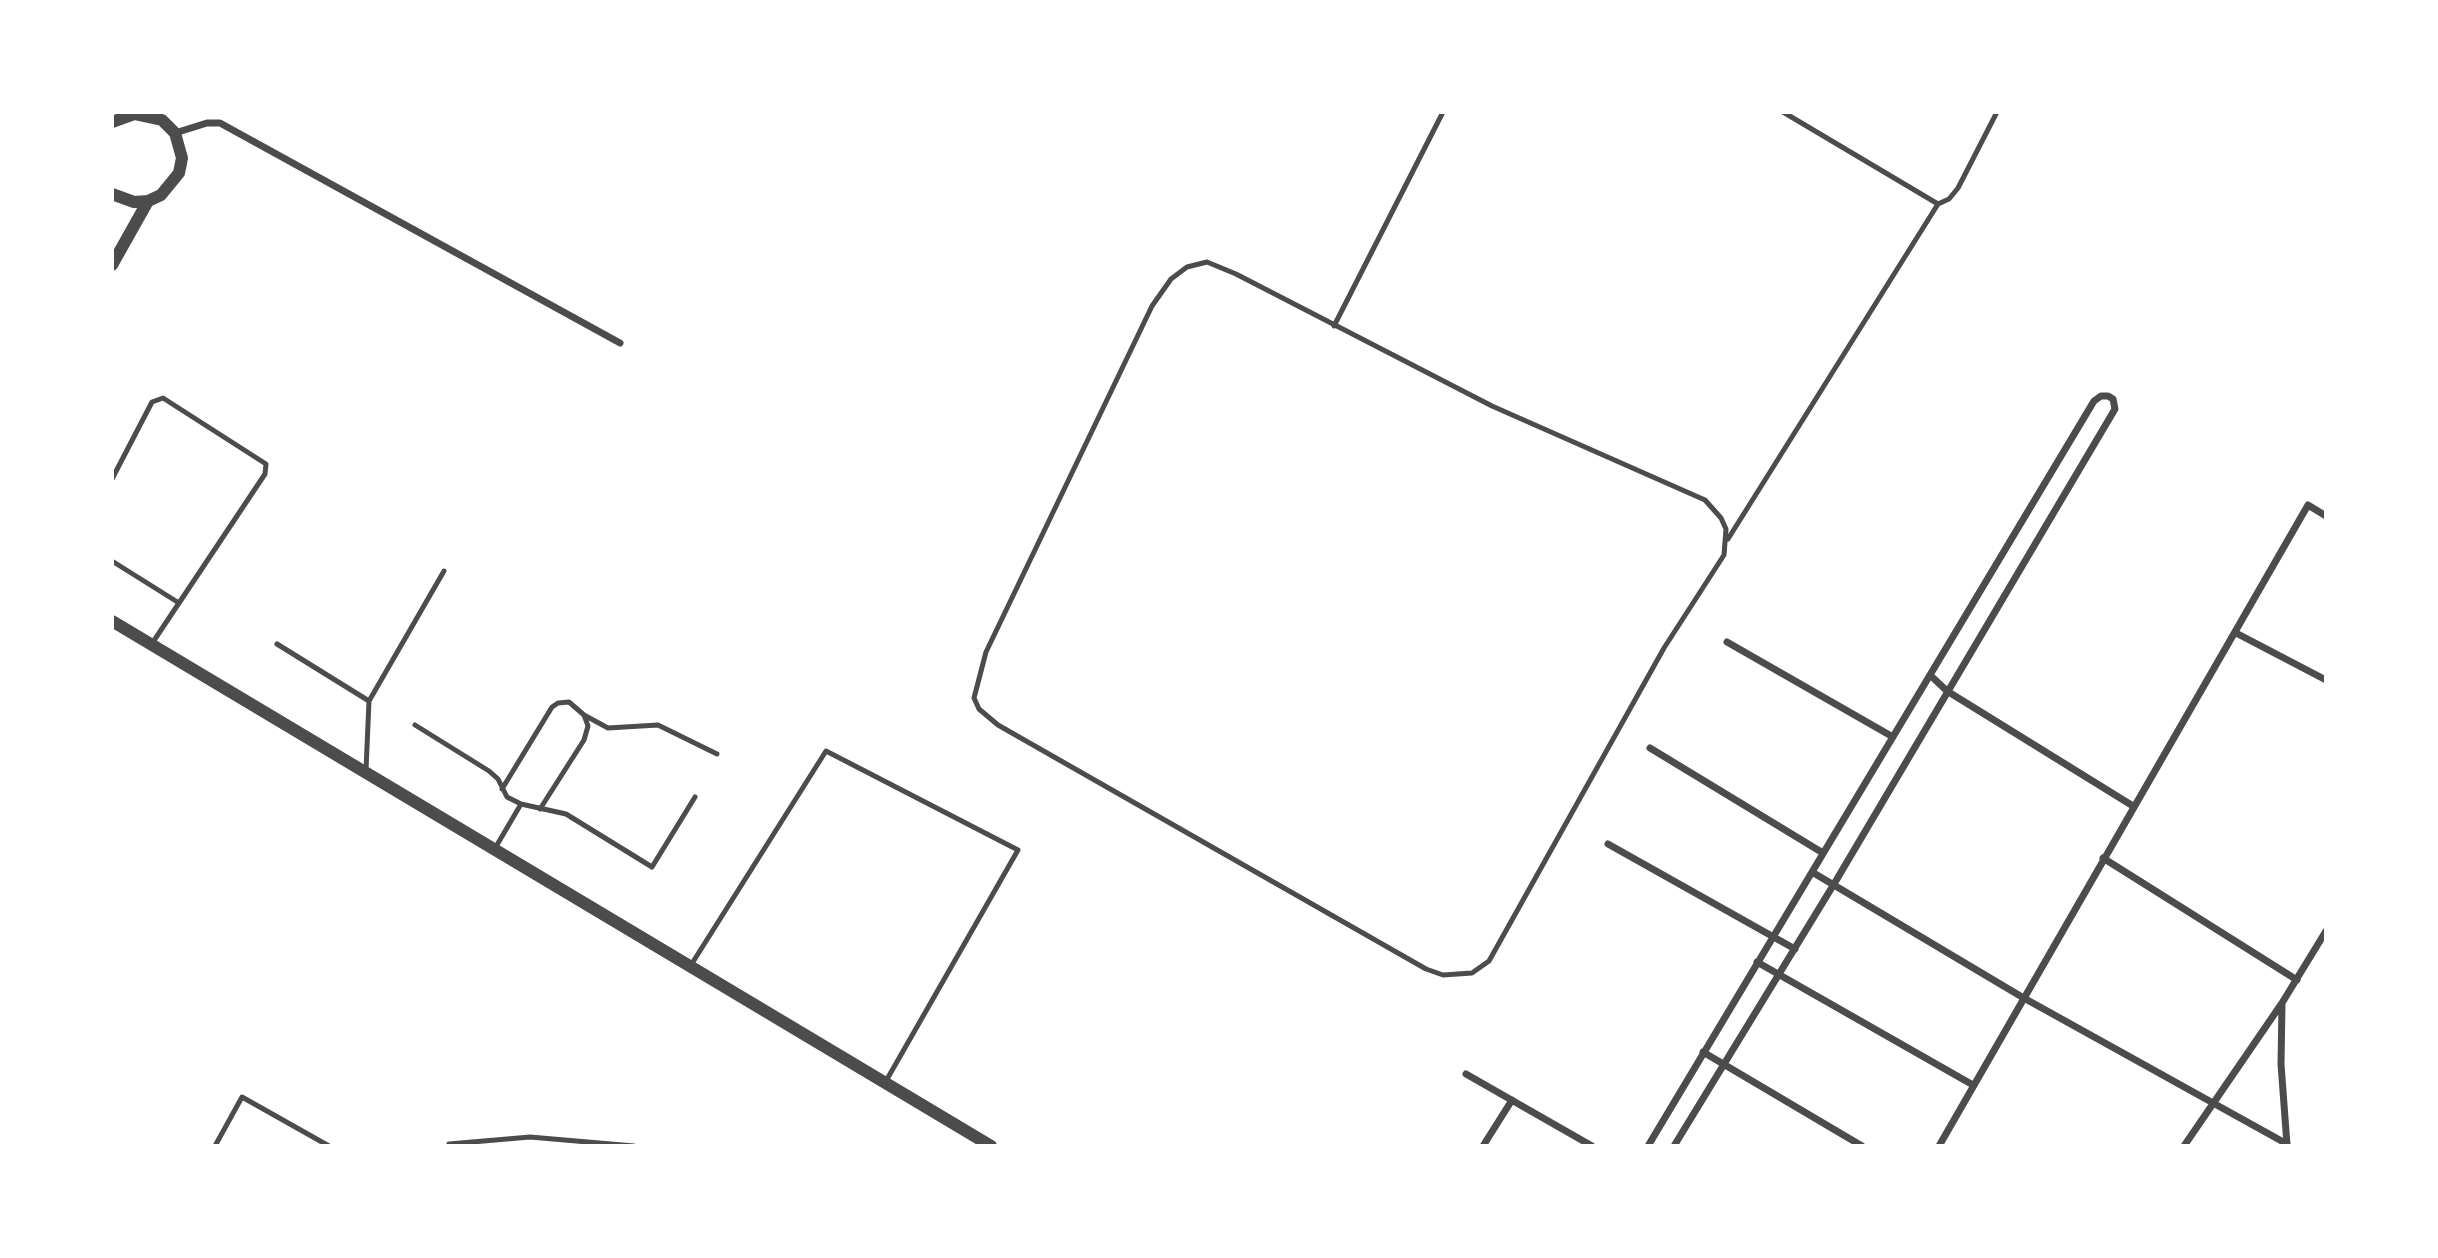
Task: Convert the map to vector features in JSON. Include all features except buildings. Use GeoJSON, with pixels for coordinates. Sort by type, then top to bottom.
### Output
{"type":"FeatureCollection","features":[{"type":"Feature","properties":{"kind":"street"},"geometry":{"type":"LineString","coordinates":[[112,122],[131,113],[164,116],[181,147],[179,173],[167,190],[148,201],[134,202],[112,194]]}},
{"type":"Feature","properties":{"kind":"street"},"geometry":{"type":"LineString","coordinates":[[175,133],[207,123],[220,123],[620,343]]}},
{"type":"Feature","properties":{"kind":"street"},"geometry":{"type":"LineString","coordinates":[[112,265],[148,201]]}},
{"type":"Feature","properties":{"kind":"street"},"geometry":{"type":"LineString","coordinates":[[1648,1146],[2094,401],[2101,396],[2108,396],[2113,399],[2115,410],[1834,884],[1674,1146]]}},
{"type":"Feature","properties":{"kind":"street"},"geometry":{"type":"LineString","coordinates":[[1939,1146],[2022,997],[2308,505],[2326,516]]}},
{"type":"Feature","properties":{"kind":"street"},"geometry":{"type":"LineString","coordinates":[[112,621],[991,1146]]}},
{"type":"Feature","properties":{"kind":"street"},"geometry":{"type":"LineString","coordinates":[[2236,633],[2326,680]]}},
{"type":"Feature","properties":{"kind":"street"},"geometry":{"type":"LineString","coordinates":[[1727,642],[1893,737]]}},
{"type":"Feature","properties":{"kind":"street"},"geometry":{"type":"LineString","coordinates":[[1930,675],[1947,691],[2133,806]]}},
{"type":"Feature","properties":{"kind":"street"},"geometry":{"type":"LineString","coordinates":[[1650,748],[1824,853]]}},
{"type":"Feature","properties":{"kind":"street"},"geometry":{"type":"LineString","coordinates":[[1608,844],[1795,949]]}},
{"type":"Feature","properties":{"kind":"street"},"geometry":{"type":"LineString","coordinates":[[2103,858],[2297,980]]}},
{"type":"Feature","properties":{"kind":"street"},"geometry":{"type":"LineString","coordinates":[[1812,872],[2022,997],[2287,1145]]}},
{"type":"Feature","properties":{"kind":"street"},"geometry":{"type":"LineString","coordinates":[[2184,1146],[2211,1102],[2282,1003],[2326,932]]}},
{"type":"Feature","properties":{"kind":"street"},"geometry":{"type":"LineString","coordinates":[[1757,962],[1972,1086]]}},
{"type":"Feature","properties":{"kind":"street"},"geometry":{"type":"LineString","coordinates":[[2282,1003],[2281,1064],[2287,1145]]}},
{"type":"Feature","properties":{"kind":"street"},"geometry":{"type":"LineString","coordinates":[[1703,1052],[1861,1146]]}},
{"type":"Feature","properties":{"kind":"street"},"geometry":{"type":"LineString","coordinates":[[1466,1074],[1592,1146]]}},
{"type":"Feature","properties":{"kind":"street"},"geometry":{"type":"LineString","coordinates":[[1483,1146],[1511,1100]]}},
{"type":"Feature","properties":{"kind":"lane"},"geometry":{"type":"LineString","coordinates":[[1334,326],[1443,112]]}},
{"type":"Feature","properties":{"kind":"lane"},"geometry":{"type":"LineString","coordinates":[[1783,112],[1938,204]]}},
{"type":"Feature","properties":{"kind":"lane"},"geometry":{"type":"LineString","coordinates":[[1727,540],[1721,518],[1705,500],[1492,406],[1214,264],[1196,264],[1171,279],[1152,306],[986,652],[975,687],[979,709],[998,725],[1426,969],[1444,975],[1472,973],[1489,961],[1500,943],[1664,648],[1724,555],[1727,540],[1938,204],[1949,199],[1958,188],[1997,112]]}},
{"type":"Feature","properties":{"kind":"lane"},"geometry":{"type":"LineString","coordinates":[[112,479],[152,402],[163,398],[266,464],[265,474],[152,645]]}},
{"type":"Feature","properties":{"kind":"lane"},"geometry":{"type":"LineString","coordinates":[[112,561],[179,603]]}},
{"type":"Feature","properties":{"kind":"lane"},"geometry":{"type":"LineString","coordinates":[[366,773],[369,701],[444,571]]}},
{"type":"Feature","properties":{"kind":"lane"},"geometry":{"type":"LineString","coordinates":[[277,644],[369,701]]}},
{"type":"Feature","properties":{"kind":"lane"},"geometry":{"type":"LineString","coordinates":[[502,789],[552,707],[569,702],[584,715],[608,728],[658,725],[717,754]]}},
{"type":"Feature","properties":{"kind":"lane"},"geometry":{"type":"LineString","coordinates":[[540,809],[581,748],[588,726],[584,715]]}},
{"type":"Feature","properties":{"kind":"lane"},"geometry":{"type":"LineString","coordinates":[[415,725],[489,771],[507,797],[522,804],[566,814],[652,867],[695,797]]}},
{"type":"Feature","properties":{"kind":"lane"},"geometry":{"type":"LineString","coordinates":[[689,967],[827,751],[1018,850],[885,1084]]}},
{"type":"Feature","properties":{"kind":"lane"},"geometry":{"type":"LineString","coordinates":[[494,850],[522,804]]}},
{"type":"Feature","properties":{"kind":"lane"},"geometry":{"type":"LineString","coordinates":[[215,1146],[242,1097],[329,1146]]}},
{"type":"Feature","properties":{"kind":"lane"},"geometry":{"type":"LineString","coordinates":[[449,1144],[530,1137],[634,1146]]}}]}
